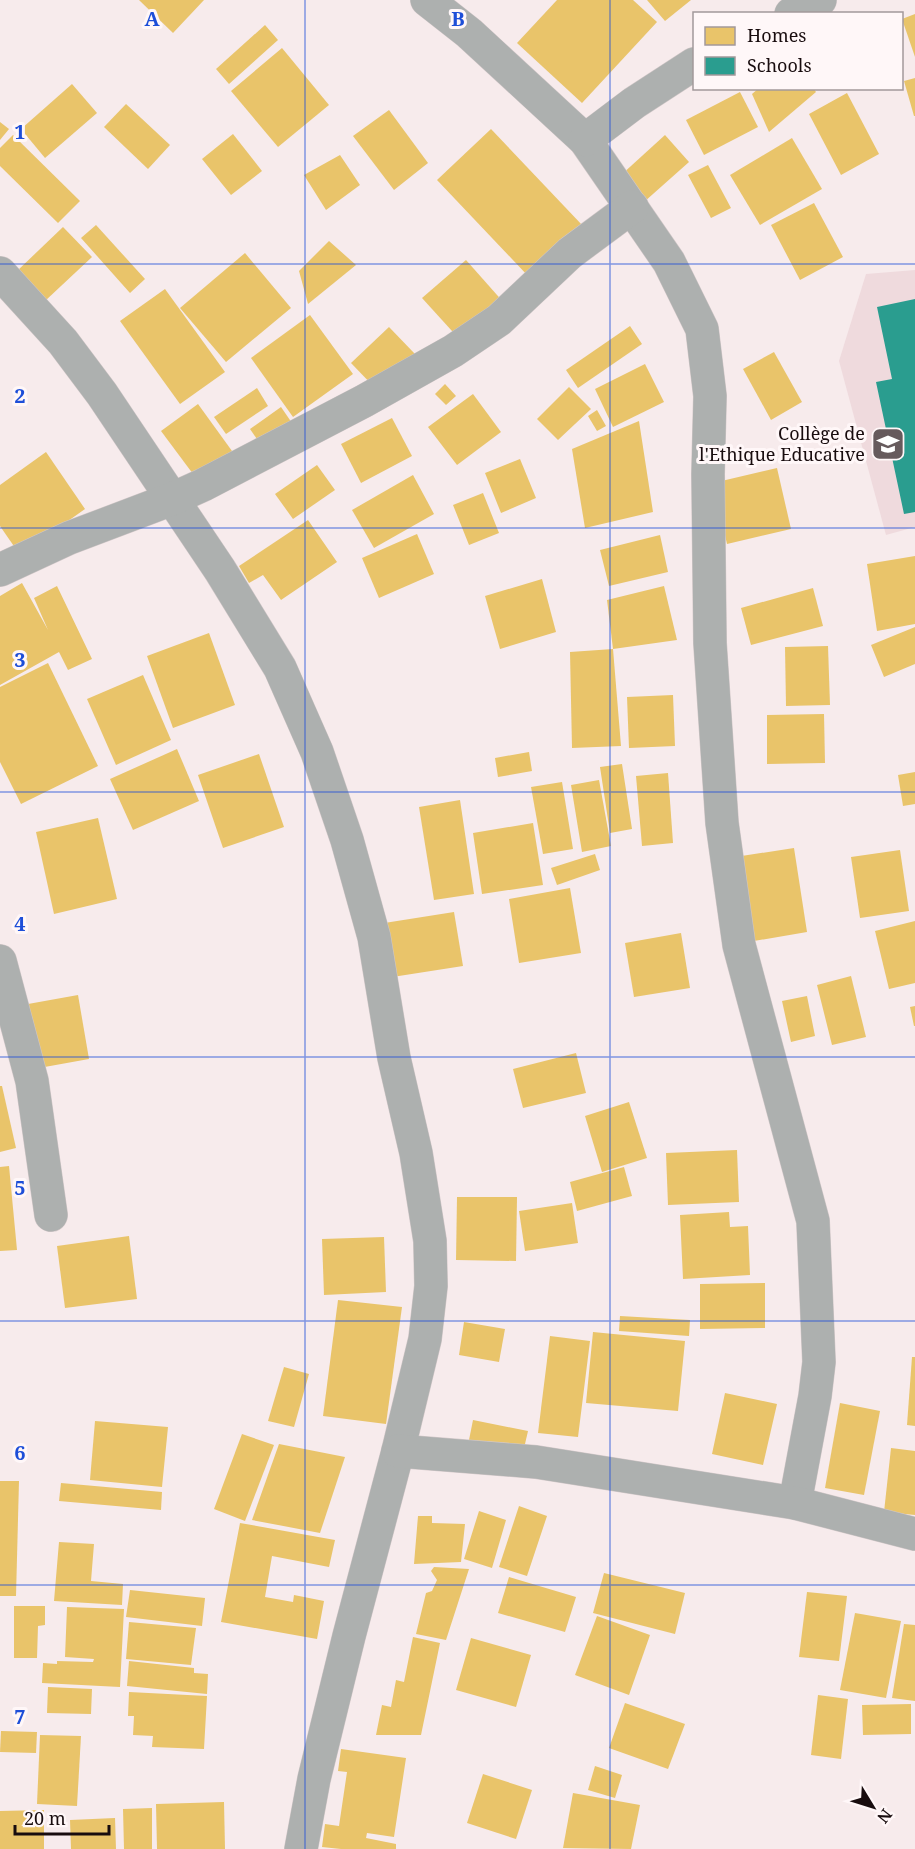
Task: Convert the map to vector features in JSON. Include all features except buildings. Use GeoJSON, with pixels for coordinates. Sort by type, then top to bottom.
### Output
{"type":"FeatureCollection","features":[{"type":"Feature","properties":{"kind":"street"},"geometry":{"type":"LineString","coordinates":[[427,0],[469,33],[585,140],[669,262],[702,329],[710,396],[708,474],[710,643],[722,823],[739,945],[813,1221],[819,1362],[795,1503]]}},
{"type":"Feature","properties":{"kind":"street"},"geometry":{"type":"LineString","coordinates":[[794,12],[820,0]]}},
{"type":"Feature","properties":{"kind":"street"},"geometry":{"type":"LineString","coordinates":[[585,140],[634,103],[693,65]]}},
{"type":"Feature","properties":{"kind":"street"},"geometry":{"type":"LineString","coordinates":[[0,570],[69,538],[172,499],[364,401],[453,351],[499,320],[570,253],[632,207]]}},
{"type":"Feature","properties":{"kind":"street"},"geometry":{"type":"LineString","coordinates":[[0,273],[63,342],[102,394],[220,570],[280,668],[317,752],[347,840],[374,937],[394,1058],[416,1153],[430,1240],[432,1286],[425,1339],[349,1636],[317,1768],[301,1849]]}},
{"type":"Feature","properties":{"kind":"street"},"geometry":{"type":"LineString","coordinates":[[0,961],[32,1081],[51,1215]]}},
{"type":"Feature","properties":{"kind":"street"},"geometry":{"type":"LineString","coordinates":[[398,1451],[536,1462],[795,1503],[915,1534]]}},
{"type":"Feature","properties":{"kind":"shaded area","name":"Collège de l'Ethique Educative"},"geometry":{"type":"Polygon","coordinates":[[[915,270],[915,527],[886,535],[839,361],[866,274],[915,270]]]}},
{"type":"Feature","properties":{"kind":"place","name":"Collège de l'Ethique Educative"},"geometry":{"type":"Point","coordinates":[888,444]}}]}
